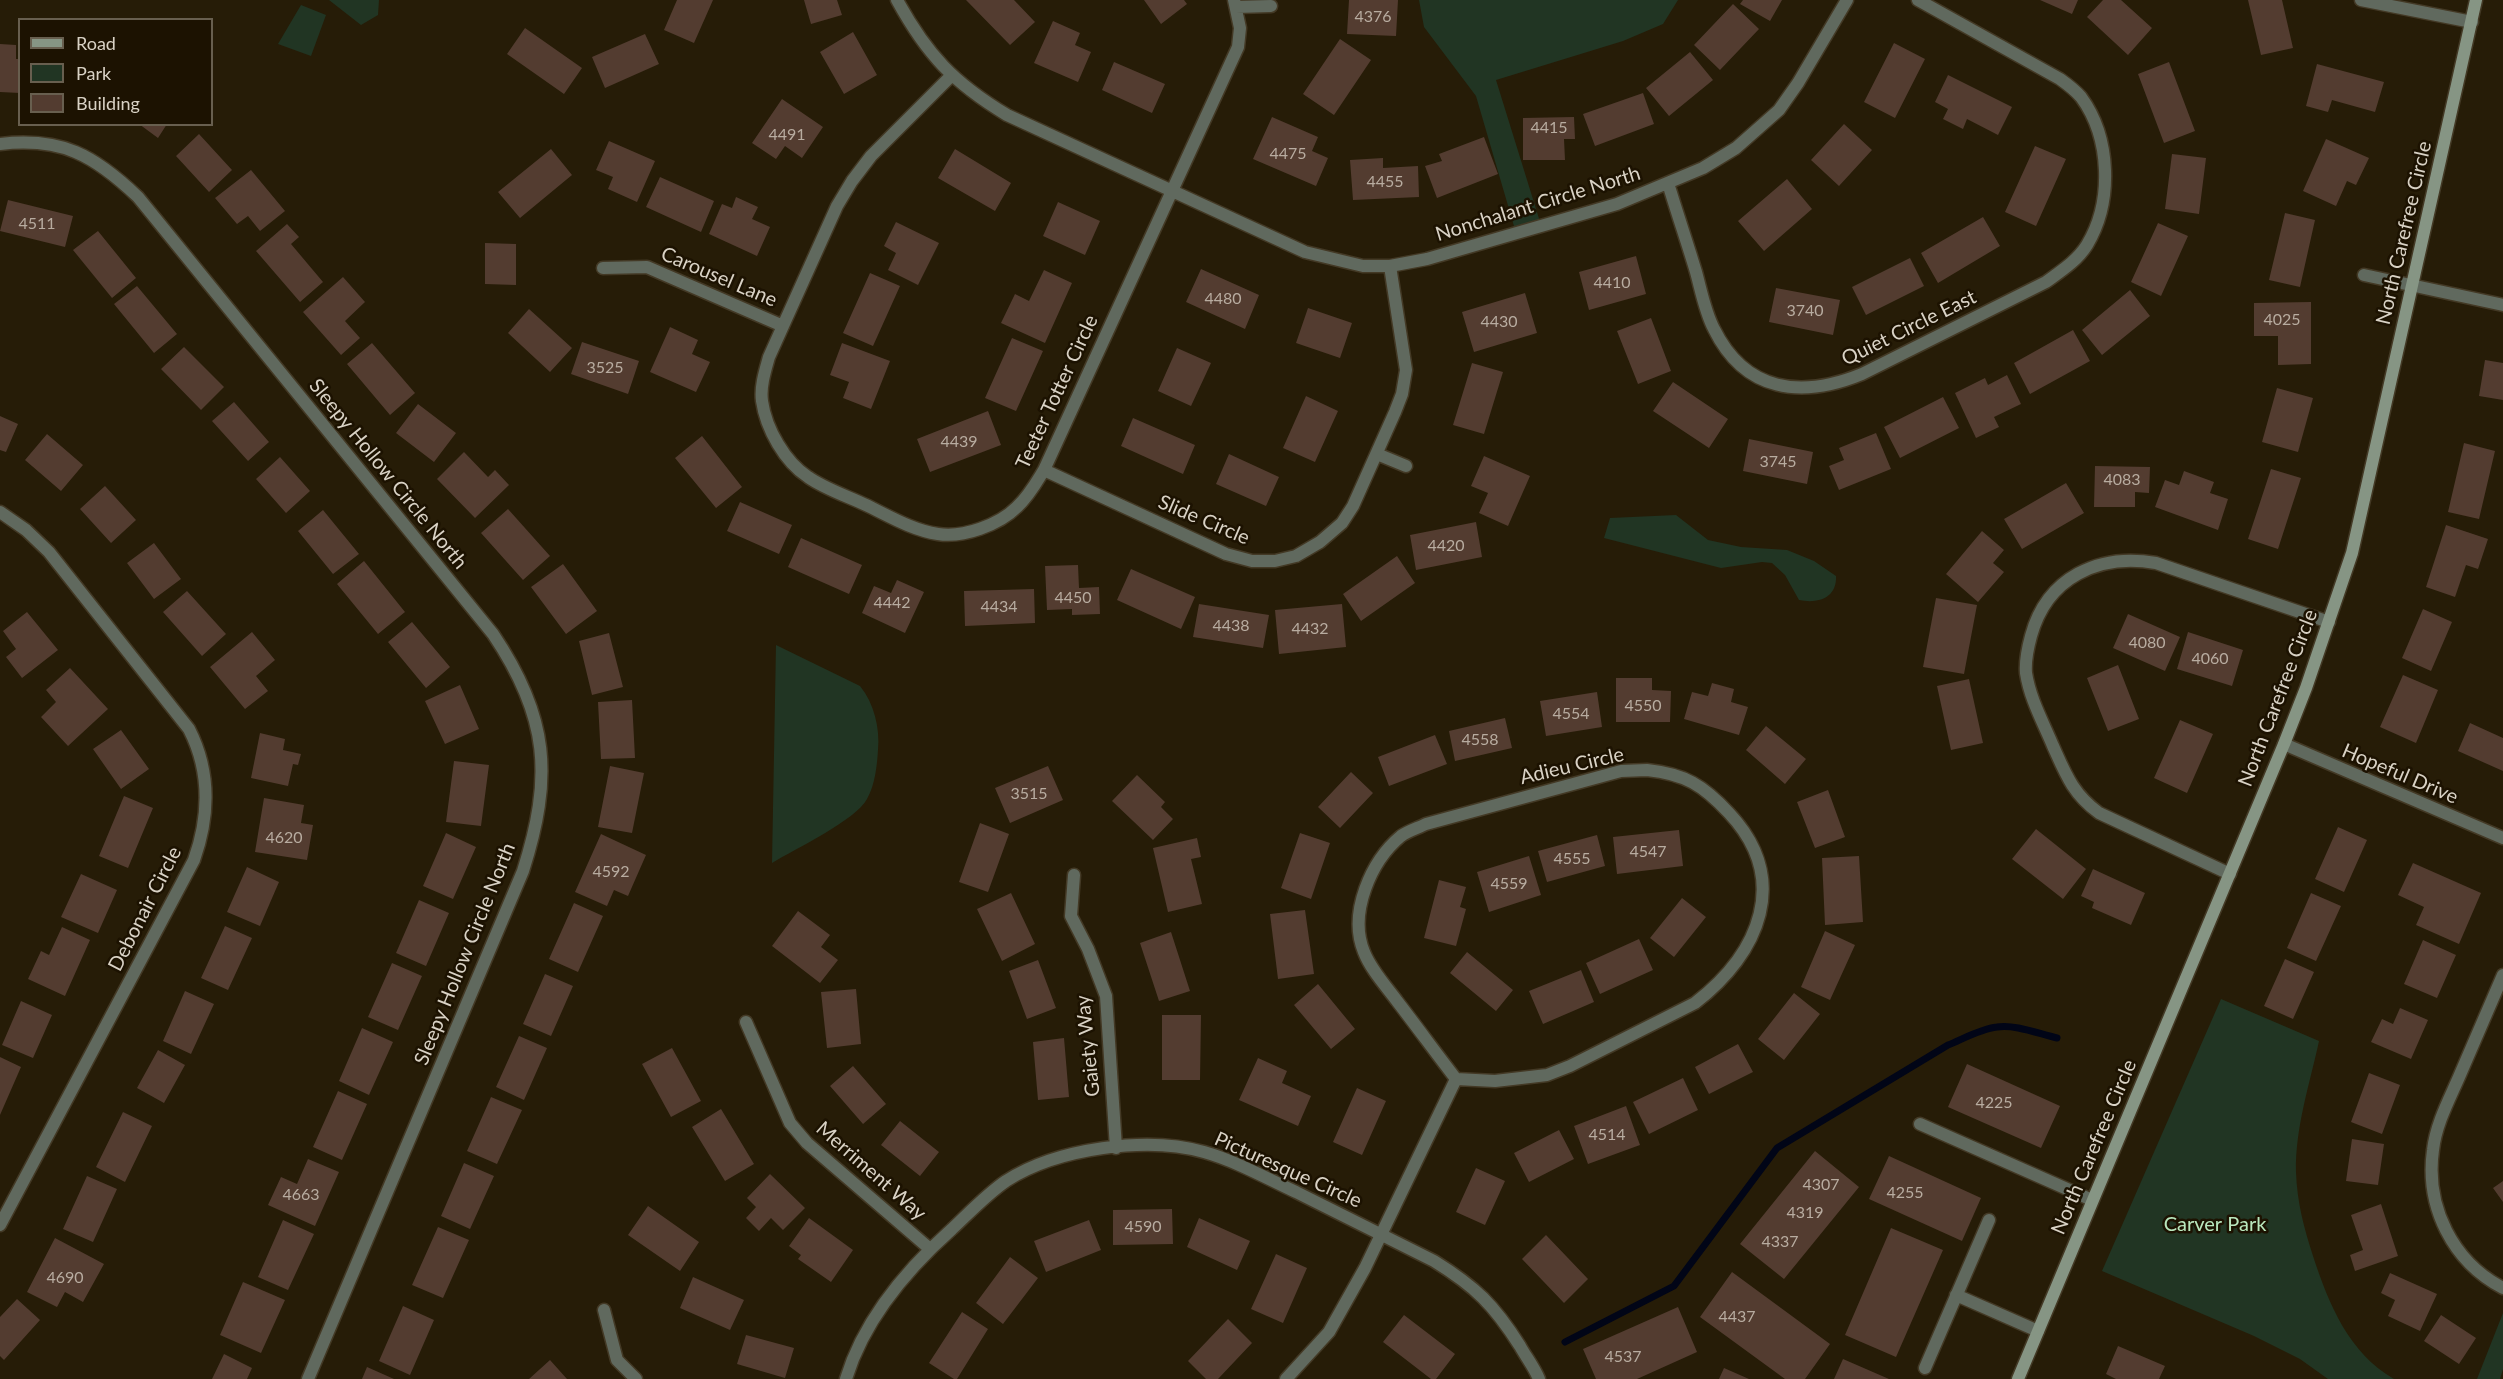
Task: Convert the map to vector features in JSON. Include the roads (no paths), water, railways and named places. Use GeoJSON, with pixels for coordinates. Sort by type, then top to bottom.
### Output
{"type":"FeatureCollection","features":[{"type":"Feature","properties":{"kind":"main road","name":"North Carefree Circle"},"geometry":{"type":"LineString","coordinates":[[2018,1379],[2284,744],[2352,553],[2476,0]]}},
{"type":"Feature","properties":{"kind":"street","name":"Nonchalant Circle North"},"geometry":{"type":"LineString","coordinates":[[897,0],[909,22],[951,76],[976,96],[1007,115],[1305,252],[1363,266],[1390,266],[1426,259],[1617,204],[1703,168],[1736,148],[1779,110],[1798,83],[1847,0]]}},
{"type":"Feature","properties":{"kind":"street","name":"Quiet Circle East"},"geometry":{"type":"LineString","coordinates":[[1668,183],[1713,327],[1738,365],[1757,378],[1779,385],[1818,388],[1841,383],[2046,282],[2071,264],[2086,245],[2097,222],[2106,172],[2102,141],[2080,96],[2060,79],[1918,0]]}},
{"type":"Feature","properties":{"kind":"street"},"geometry":{"type":"LineString","coordinates":[[2361,0],[2472,22]]}},
{"type":"Feature","properties":{"kind":"street","name":"Teeter Totter Circle"},"geometry":{"type":"LineString","coordinates":[[951,76],[871,156],[837,206],[769,357],[763,380],[762,401],[776,440],[788,458],[808,477],[912,527],[939,534],[964,533],[983,528],[998,520],[1016,508],[1044,470],[1238,47],[1240,28],[1235,4],[1271,6]]}},
{"type":"Feature","properties":{"kind":"street","name":"Sleepy Hollow Circle North"},"geometry":{"type":"LineString","coordinates":[[0,144],[24,141],[49,144],[94,160],[113,173],[138,197],[494,634],[514,665],[537,723],[543,781],[539,811],[523,871],[308,1379]]}},
{"type":"Feature","properties":{"kind":"street","name":"Slide Circle"},"geometry":{"type":"LineString","coordinates":[[1044,470],[1226,554],[1252,561],[1275,561],[1296,556],[1320,542],[1342,523],[1353,506],[1402,394],[1406,370],[1390,266]]}},
{"type":"Feature","properties":{"kind":"street","name":"Carousel Lane"},"geometry":{"type":"LineString","coordinates":[[603,268],[647,267],[783,326]]}},
{"type":"Feature","properties":{"kind":"street"},"geometry":{"type":"LineString","coordinates":[[2364,275],[2503,305]]}},
{"type":"Feature","properties":{"kind":"street"},"geometry":{"type":"LineString","coordinates":[[1377,454],[1406,465]]}},
{"type":"Feature","properties":{"kind":"street","name":"Debonair Circle"},"geometry":{"type":"LineString","coordinates":[[0,512],[26,530],[49,552],[189,729],[203,768],[207,792],[206,816],[194,861],[0,1225]]}},
{"type":"Feature","properties":{"kind":"street"},"geometry":{"type":"LineString","coordinates":[[2230,874],[2099,813],[2085,803],[2072,789],[2032,698],[2026,670],[2028,647],[2035,623],[2048,600],[2064,583],[2087,569],[2111,562],[2134,560],[2156,563],[2329,622]]}},
{"type":"Feature","properties":{"kind":"street","name":"Hopeful Drive"},"geometry":{"type":"LineString","coordinates":[[2284,744],[2331,767],[2503,838]]}},
{"type":"Feature","properties":{"kind":"street","name":"Adieu Circle"},"geometry":{"type":"LineString","coordinates":[[1622,771],[1671,772],[1694,782],[1714,796],[1749,837],[1764,878],[1763,901],[1757,925],[1748,945],[1712,989],[1684,1008],[1570,1066],[1546,1075],[1495,1081],[1455,1079],[1378,975],[1363,951],[1359,921],[1363,898],[1371,873],[1387,850],[1403,835],[1426,824],[1622,771]]}},
{"type":"Feature","properties":{"kind":"street","name":"Gaiety Way"},"geometry":{"type":"LineString","coordinates":[[1074,875],[1071,916],[1088,949],[1106,996],[1116,1148]]}},
{"type":"Feature","properties":{"kind":"street"},"geometry":{"type":"LineString","coordinates":[[2503,975],[2440,1119],[2433,1150],[2432,1181],[2438,1214],[2450,1239],[2467,1263],[2488,1280],[2503,1288]]}},
{"type":"Feature","properties":{"kind":"street","name":"Merriment Way"},"geometry":{"type":"LineString","coordinates":[[746,1022],[790,1123],[807,1143],[930,1249]]}},
{"type":"Feature","properties":{"kind":"street"},"geometry":{"type":"LineString","coordinates":[[1286,1379],[1329,1332],[1365,1268],[1455,1079]]}},
{"type":"Feature","properties":{"kind":"street"},"geometry":{"type":"LineString","coordinates":[[1920,1124],[2092,1200]]}},
{"type":"Feature","properties":{"kind":"street","name":"Picturesque Circle"},"geometry":{"type":"LineString","coordinates":[[846,1379],[854,1354],[877,1313],[930,1249],[1006,1181],[1045,1162],[1083,1150],[1147,1144],[1204,1152],[1248,1169],[1380,1233],[1460,1276],[1482,1294],[1502,1317],[1539,1379]]}},
{"type":"Feature","properties":{"kind":"street"},"geometry":{"type":"LineString","coordinates":[[1924,1368],[1989,1220]]}},
{"type":"Feature","properties":{"kind":"street"},"geometry":{"type":"LineString","coordinates":[[1956,1295],[2038,1331]]}},
{"type":"Feature","properties":{"kind":"street"},"geometry":{"type":"LineString","coordinates":[[604,1310],[617,1360],[636,1379]]}},
{"type":"Feature","properties":{"kind":"waterway"},"geometry":{"type":"LineString","coordinates":[[1565,1342],[1674,1286],[1777,1148],[1948,1045],[1978,1032],[2004,1026],[2057,1038]]}},
{"type":"Feature","properties":{"kind":"park label","name":"Carver Park"},"geometry":{"type":"Point","coordinates":[2215,1225]}}]}
